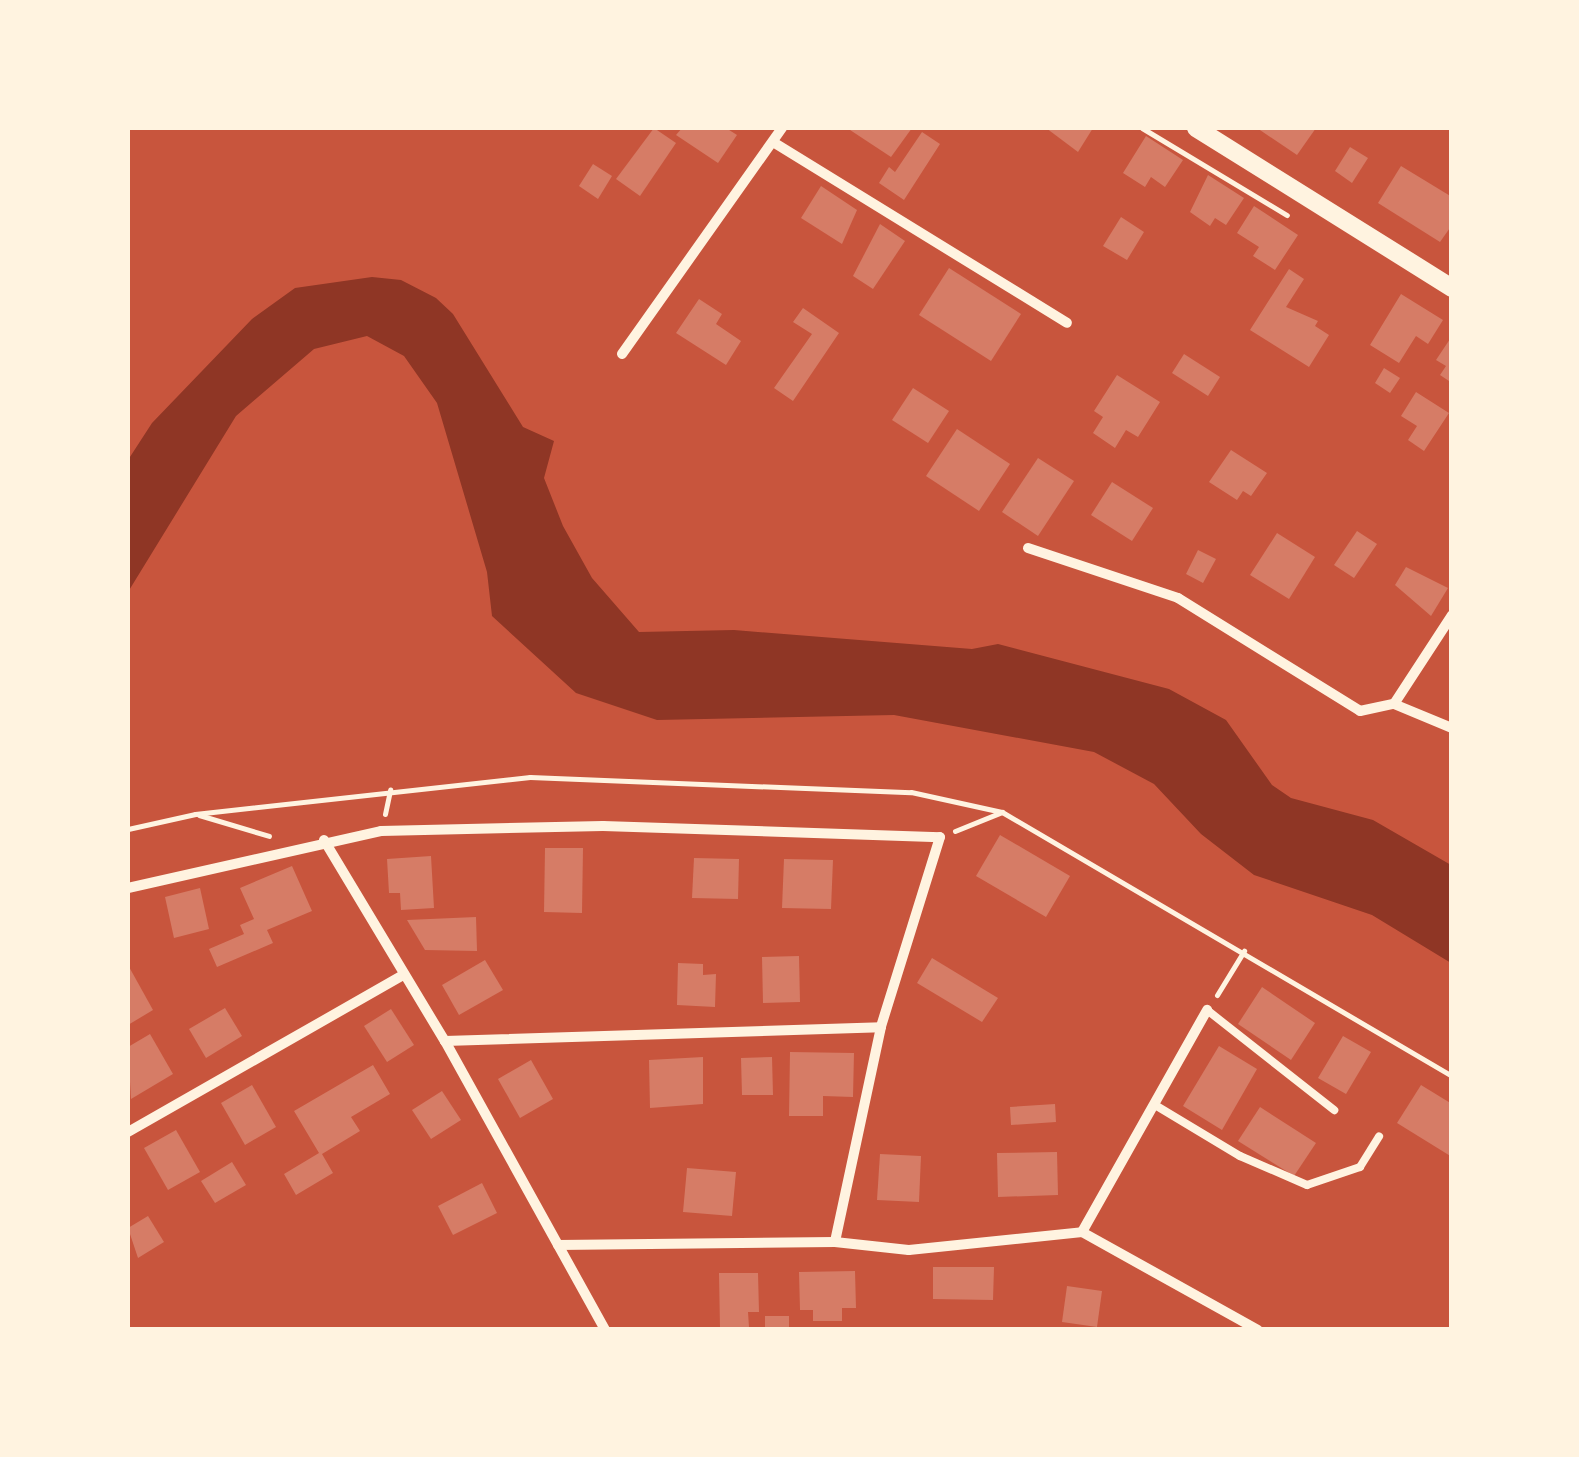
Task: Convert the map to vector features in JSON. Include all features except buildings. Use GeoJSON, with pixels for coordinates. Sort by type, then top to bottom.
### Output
{"type":"FeatureCollection","features":[{"type":"Feature","properties":{"kind":"street"},"geometry":{"type":"LineString","coordinates":[[622,354],[782,128]]}},
{"type":"Feature","properties":{"kind":"street"},"geometry":{"type":"LineString","coordinates":[[1196,128],[1452,288]]}},
{"type":"Feature","properties":{"kind":"street"},"geometry":{"type":"LineString","coordinates":[[773,142],[1067,324]]}},
{"type":"Feature","properties":{"kind":"street"},"geometry":{"type":"LineString","coordinates":[[1028,548],[1178,598],[1360,711],[1394,704],[1452,728]]}},
{"type":"Feature","properties":{"kind":"street"},"geometry":{"type":"LineString","coordinates":[[1394,704],[1452,615]]}},
{"type":"Feature","properties":{"kind":"street"},"geometry":{"type":"LineString","coordinates":[[128,888],[324,840],[380,831],[603,826],[940,838],[880,1027],[834,1242]]}},
{"type":"Feature","properties":{"kind":"street"},"geometry":{"type":"LineString","coordinates":[[324,840],[445,1041],[605,1330]]}},
{"type":"Feature","properties":{"kind":"street"},"geometry":{"type":"LineString","coordinates":[[128,1132],[403,975]]}},
{"type":"Feature","properties":{"kind":"street"},"geometry":{"type":"LineString","coordinates":[[1082,1232],[1207,1010]]}},
{"type":"Feature","properties":{"kind":"street"},"geometry":{"type":"LineString","coordinates":[[445,1041],[880,1027]]}},
{"type":"Feature","properties":{"kind":"street"},"geometry":{"type":"LineString","coordinates":[[558,1245],[834,1242],[909,1250],[1082,1232],[1258,1330]]}},
{"type":"Feature","properties":{"kind":"lane"},"geometry":{"type":"LineString","coordinates":[[1207,1010],[1334,1110]]}},
{"type":"Feature","properties":{"kind":"lane"},"geometry":{"type":"LineString","coordinates":[[1155,1105],[1240,1156],[1307,1186],[1360,1167],[1379,1136]]}},
{"type":"Feature","properties":{"kind":"path"},"geometry":{"type":"LineString","coordinates":[[1142,128],[1300,223]]}},
{"type":"Feature","properties":{"kind":"path"},"geometry":{"type":"LineString","coordinates":[[128,829],[195,814],[530,777],[911,792],[1002,812],[1452,1076]]}},
{"type":"Feature","properties":{"kind":"path"},"geometry":{"type":"LineString","coordinates":[[940,838],[1002,812]]}},
{"type":"Feature","properties":{"kind":"path"},"geometry":{"type":"LineString","coordinates":[[195,814],[295,847]]}},
{"type":"Feature","properties":{"kind":"path"},"geometry":{"type":"LineString","coordinates":[[1207,1010],[1244,951]]}},
{"type":"Feature","properties":{"kind":"shaded area"},"geometry":{"type":"Polygon","coordinates":[[[372,277],[401,280],[436,298],[453,314],[523,427],[554,441],[544,478],[563,526],[592,578],[639,632],[734,630],[972,649],[998,644],[1169,689],[1226,720],[1272,785],[1291,798],[1373,820],[1451,865],[1451,963],[1372,915],[1254,875],[1201,834],[1154,784],[1094,752],[894,715],[657,720],[576,693],[492,616],[487,572],[437,403],[404,356],[367,336],[314,349],[236,416],[128,592],[128,460],[152,423],[252,319],[295,288],[372,277]]]}}]}
